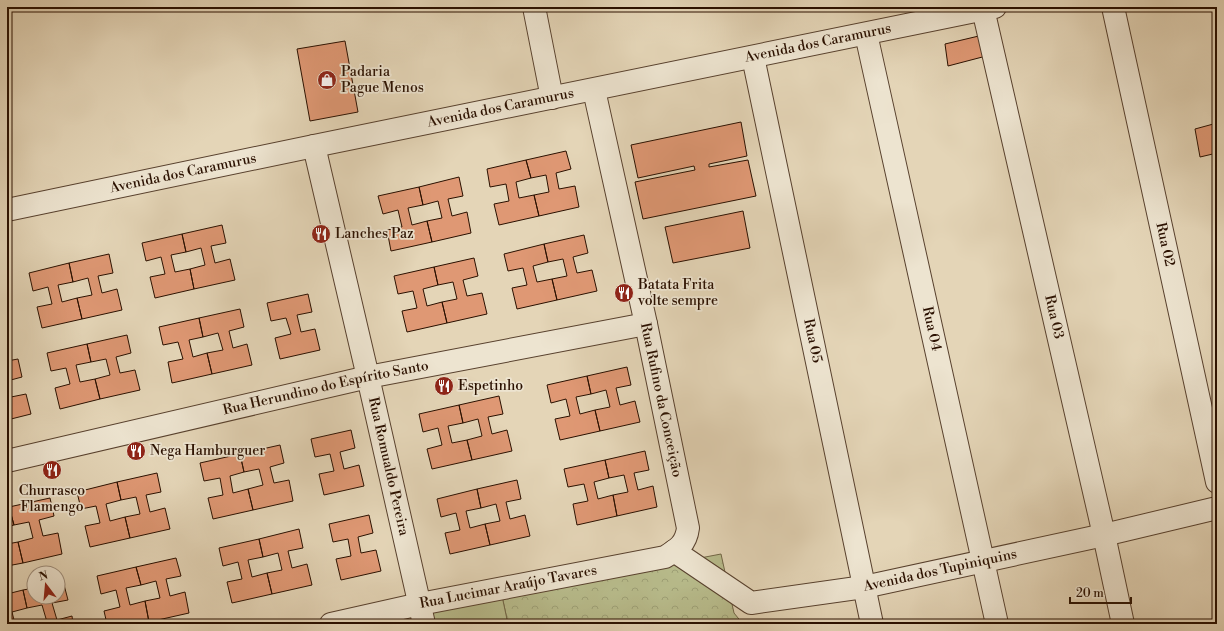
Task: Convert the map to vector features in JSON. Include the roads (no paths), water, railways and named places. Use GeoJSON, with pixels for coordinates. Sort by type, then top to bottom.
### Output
{"type":"FeatureCollection","features":[{"type":"Feature","properties":{"kind":"street"},"geometry":{"type":"LineString","coordinates":[[534,7],[552,98]]}},
{"type":"Feature","properties":{"kind":"street","name":"Rua 02"},"geometry":{"type":"LineString","coordinates":[[1113,7],[1217,482]]}},
{"type":"Feature","properties":{"kind":"street","name":"Avenida dos Caramurus"},"geometry":{"type":"LineString","coordinates":[[7,210],[989,8]]}},
{"type":"Feature","properties":{"kind":"street","name":"Rua 03"},"geometry":{"type":"LineString","coordinates":[[989,8],[1123,624]]}},
{"type":"Feature","properties":{"kind":"street","name":"Rua 04"},"geometry":{"type":"LineString","coordinates":[[866,34],[997,624]]}},
{"type":"Feature","properties":{"kind":"street","name":"Rua 05"},"geometry":{"type":"LineString","coordinates":[[753,57],[872,624]]}},
{"type":"Feature","properties":{"kind":"street","name":"Rua Rufino da Conceição"},"geometry":{"type":"LineString","coordinates":[[594,90],[646,324],[688,528],[687,537],[678,548]]}},
{"type":"Feature","properties":{"kind":"street","name":"Rua Romualdo Pereira"},"geometry":{"type":"LineString","coordinates":[[314,146],[422,614]]}},
{"type":"Feature","properties":{"kind":"street","name":"Rua Herundino do Espírito Santo"},"geometry":{"type":"LineString","coordinates":[[7,461],[368,377],[646,324]]}},
{"type":"Feature","properties":{"kind":"street","name":"Avenida dos Tupiniquins"},"geometry":{"type":"LineString","coordinates":[[678,548],[751,603],[864,587],[1104,535],[1217,508]]}},
{"type":"Feature","properties":{"kind":"street","name":"Rua Lucimar Araújo Tavares"},"geometry":{"type":"LineString","coordinates":[[331,624],[422,614],[665,557],[678,548]]}},
{"type":"Feature","properties":{"kind":"place","name":"Padaria Pague Menos"},"geometry":{"type":"Point","coordinates":[327,80]}},
{"type":"Feature","properties":{"kind":"place","name":"Lanches Paz"},"geometry":{"type":"Point","coordinates":[321,234]}},
{"type":"Feature","properties":{"kind":"place","name":"Batata Frita volte sempre"},"geometry":{"type":"Point","coordinates":[624,293]}},
{"type":"Feature","properties":{"kind":"place","name":"Espetinho"},"geometry":{"type":"Point","coordinates":[444,386]}},
{"type":"Feature","properties":{"kind":"place","name":"Nega Hamburguer"},"geometry":{"type":"Point","coordinates":[136,451]}},
{"type":"Feature","properties":{"kind":"place","name":"Churrasco Flamengo"},"geometry":{"type":"Point","coordinates":[52,470]}}]}
